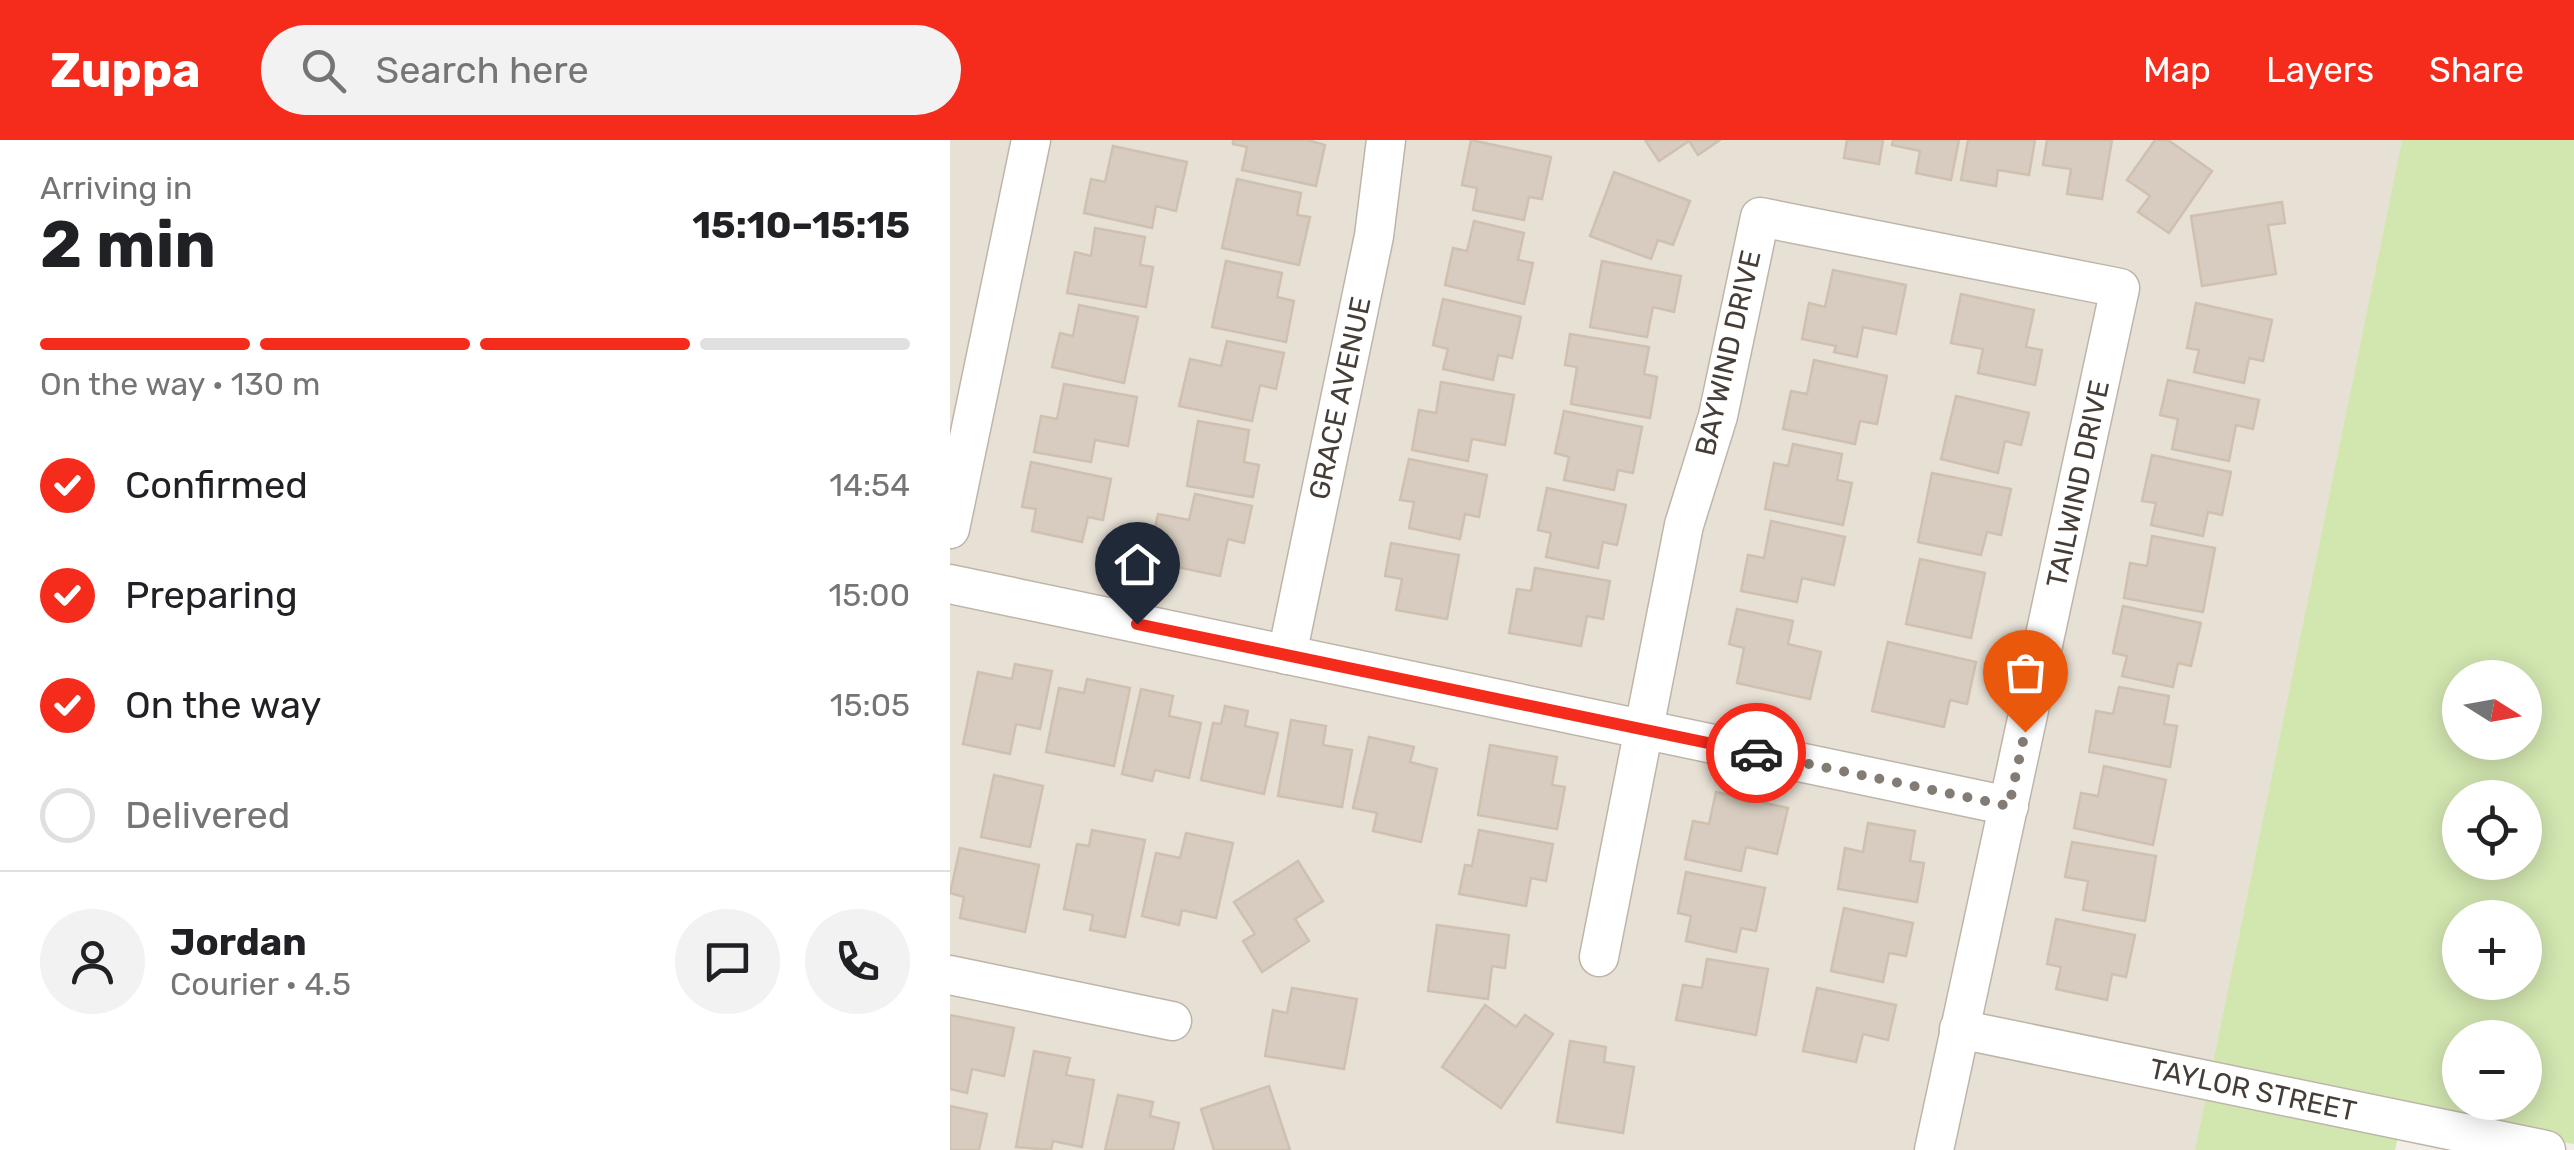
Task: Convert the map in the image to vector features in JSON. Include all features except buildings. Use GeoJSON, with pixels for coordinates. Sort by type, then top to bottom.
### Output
{"type":"FeatureCollection","features":[{"type":"Feature","properties":{"kind":"street"},"geometry":{"type":"LineString","coordinates":[[950,529],[1031,140]]}},
{"type":"Feature","properties":{"kind":"street","name":"GRACE AVENUE"},"geometry":{"type":"LineString","coordinates":[[1287,655],[1374,236],[1386,140]]}},
{"type":"Feature","properties":{"kind":"street","name":"BAYWIND DRIVE"},"geometry":{"type":"LineString","coordinates":[[1643,730],[1684,524],[1718,416],[1760,217],[2120,288]]}},
{"type":"Feature","properties":{"kind":"street","name":"TAILWIND DRIVE"},"geometry":{"type":"LineString","coordinates":[[1934,1150],[2120,288]]}},
{"type":"Feature","properties":{"kind":"street"},"geometry":{"type":"LineString","coordinates":[[950,584],[2009,806]]}},
{"type":"Feature","properties":{"kind":"street"},"geometry":{"type":"LineString","coordinates":[[1599,958],[1643,730]]}},
{"type":"Feature","properties":{"kind":"street"},"geometry":{"type":"LineString","coordinates":[[950,975],[1172,1021]]}},
{"type":"Feature","properties":{"kind":"street","name":"TAYLOR STREET"},"geometry":{"type":"LineString","coordinates":[[1959,1029],[2546,1150]]}},
{"type":"Feature","properties":{"kind":"shaded area"},"geometry":{"type":"Polygon","coordinates":[[[950,140],[2402,140],[2195,1150],[950,1150],[950,140]]]}},
{"type":"Feature","properties":{"kind":"green space"},"geometry":{"type":"Polygon","coordinates":[[[2402,140],[2574,140],[2574,1144],[2402,1118],[2395,1150],[2195,1150],[2402,140]]]}},
{"type":"Feature","properties":{"kind":"way so far"},"geometry":{"type":"LineString","coordinates":[[1756,753],[2009,806],[2025,732]]}},
{"type":"Feature","properties":{"kind":"route"},"geometry":{"type":"LineString","coordinates":[[1137,624],[1756,753]]}}]}
